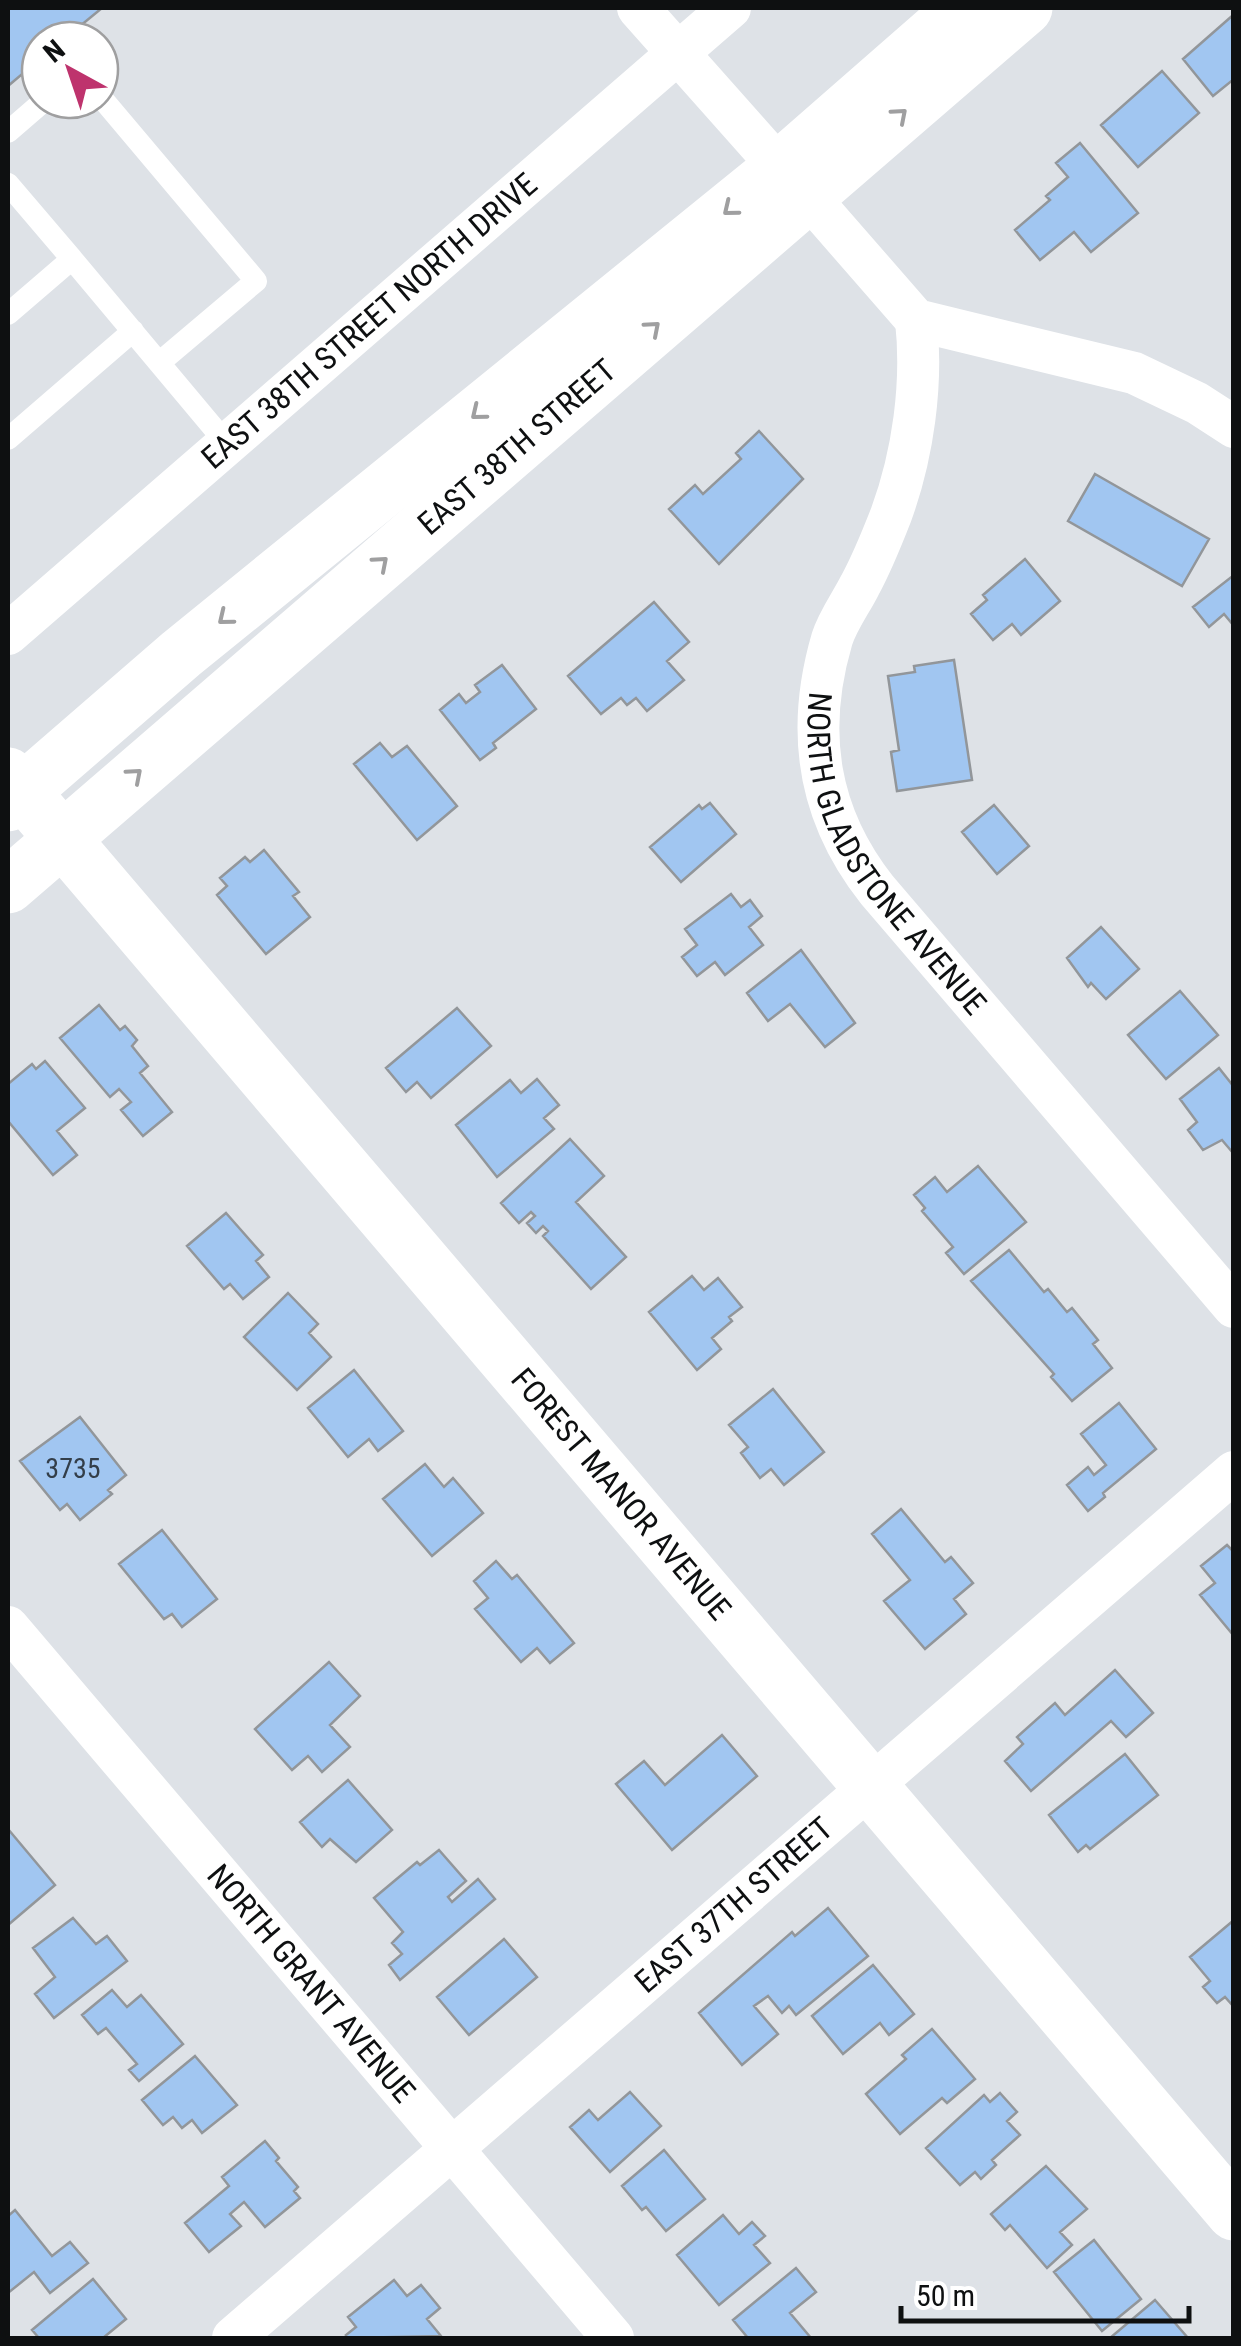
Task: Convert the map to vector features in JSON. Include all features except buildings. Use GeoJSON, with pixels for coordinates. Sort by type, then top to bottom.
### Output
{"type":"FeatureCollection","features":[{"type":"Feature","properties":{"kind":"main road","name":"EAST 38TH STREET"},"geometry":{"type":"LineString","coordinates":[[8,886],[794,182],[963,8]]}},
{"type":"Feature","properties":{"kind":"main road","name":"EAST 38TH STREET"},"geometry":{"type":"LineString","coordinates":[[12,790],[181,654],[1025,8]]}},
{"type":"Feature","properties":{"kind":"main road","name":"FOREST MANOR AVENUE"},"geometry":{"type":"LineString","coordinates":[[12,790],[61,839],[1234,2213]]}},
{"type":"Feature","properties":{"kind":"street"},"geometry":{"type":"LineString","coordinates":[[638,8],[916,320],[1134,372],[1197,403],[1234,428]]}},
{"type":"Feature","properties":{"kind":"street","name":"EAST 38TH STREET NORTH DRIVE"},"geometry":{"type":"LineString","coordinates":[[14,615],[227,444],[730,8]]}},
{"type":"Feature","properties":{"kind":"street","name":"NORTH GLADSTONE AVENUE"},"geometry":{"type":"LineString","coordinates":[[916,320],[918,382],[908,458],[892,512],[832,638],[820,690],[817,726],[822,778],[833,814],[848,847],[877,890],[1234,1307]]}},
{"type":"Feature","properties":{"kind":"street","name":"EAST 37TH STREET"},"geometry":{"type":"LineString","coordinates":[[234,2338],[1234,1472]]}},
{"type":"Feature","properties":{"kind":"street","name":"NORTH GRANT AVENUE"},"geometry":{"type":"LineString","coordinates":[[8,1627],[613,2338]]}},
{"type":"Feature","properties":{"kind":"lane"},"geometry":{"type":"LineString","coordinates":[[120,120],[256,281],[159,363]]}},
{"type":"Feature","properties":{"kind":"lane"},"geometry":{"type":"LineString","coordinates":[[8,184],[227,444]]}},
{"type":"Feature","properties":{"kind":"lane"},"geometry":{"type":"LineString","coordinates":[[8,314],[72,259]]}},
{"type":"Feature","properties":{"kind":"lane"},"geometry":{"type":"LineString","coordinates":[[8,439],[133,331]]}}]}
